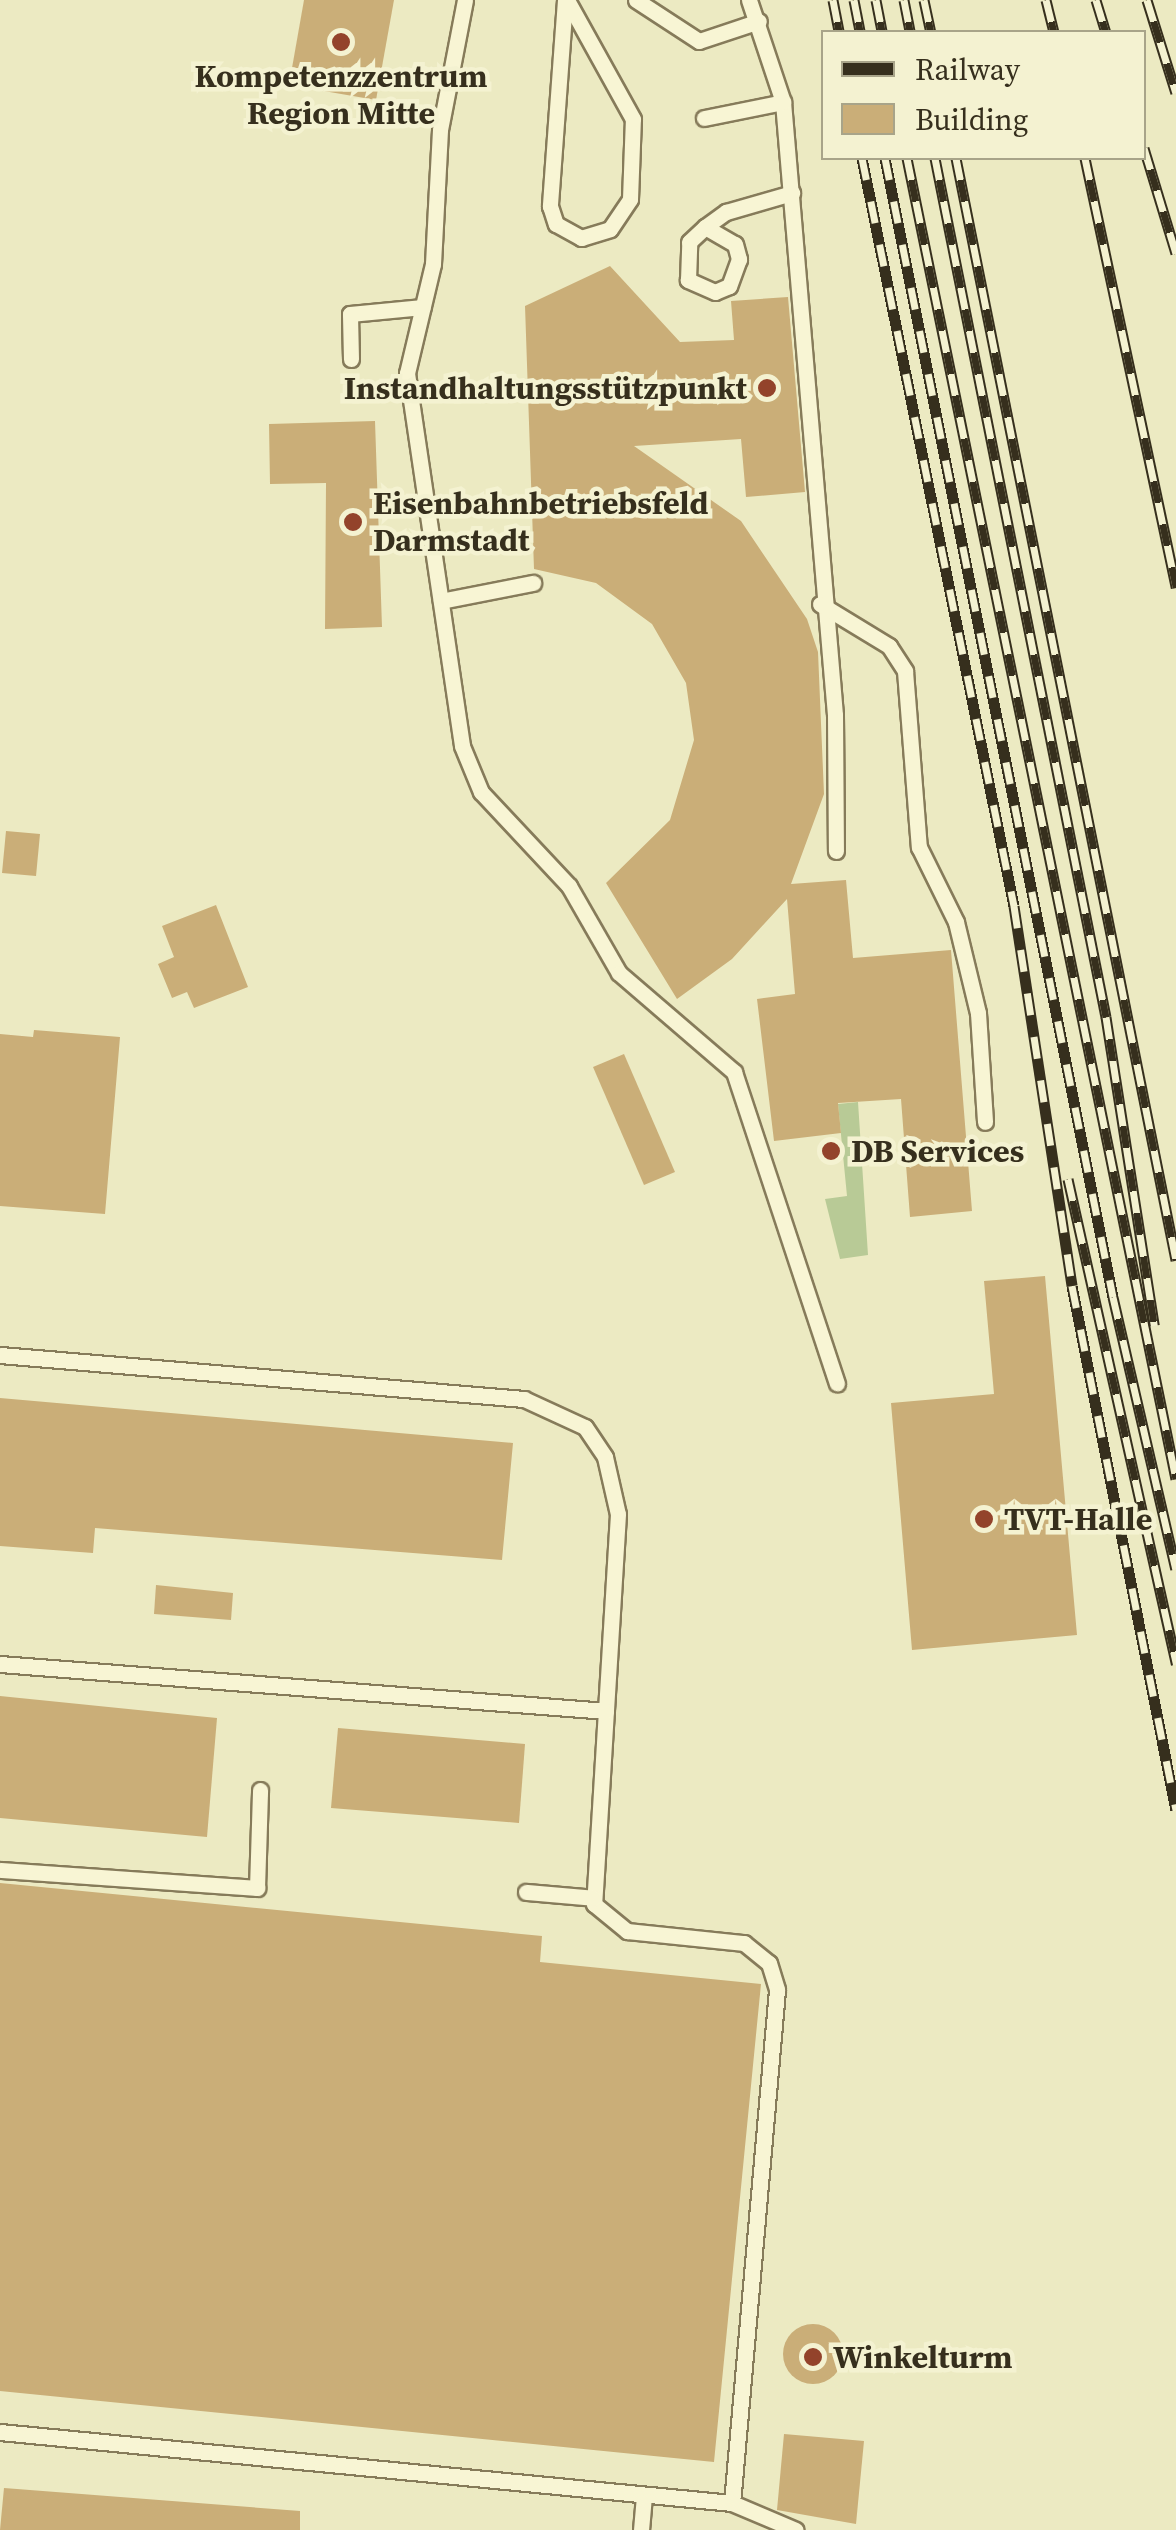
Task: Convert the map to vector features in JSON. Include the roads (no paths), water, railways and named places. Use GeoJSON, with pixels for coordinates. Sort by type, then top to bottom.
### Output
{"type":"FeatureCollection","features":[{"type":"Feature","properties":{"kind":"lane"},"geometry":{"type":"LineString","coordinates":[[465,0],[442,110],[423,308],[407,396],[469,769],[495,811],[569,886],[619,973],[734,1072],[837,1383]]}},
{"type":"Feature","properties":{"kind":"lane"},"geometry":{"type":"LineString","coordinates":[[566,0],[632,119],[630,199],[610,230],[581,238],[556,224],[550,206],[566,0]]}},
{"type":"Feature","properties":{"kind":"lane"},"geometry":{"type":"LineString","coordinates":[[636,0],[699,41],[759,21]]}},
{"type":"Feature","properties":{"kind":"lane"},"geometry":{"type":"LineString","coordinates":[[749,0],[784,102],[820,604],[835,715],[836,851]]}},
{"type":"Feature","properties":{"kind":"lane"},"geometry":{"type":"LineString","coordinates":[[704,118],[784,102]]}},
{"type":"Feature","properties":{"kind":"lane"},"geometry":{"type":"LineString","coordinates":[[704,228],[792,192]]}},
{"type":"Feature","properties":{"kind":"lane"},"geometry":{"type":"LineString","coordinates":[[351,359],[350,314],[423,308]]}},
{"type":"Feature","properties":{"kind":"lane"},"geometry":{"type":"LineString","coordinates":[[441,602],[533,584]]}},
{"type":"Feature","properties":{"kind":"lane"},"geometry":{"type":"LineString","coordinates":[[820,604],[889,646],[905,671],[920,847],[942,883],[965,958],[985,1122]]}},
{"type":"Feature","properties":{"kind":"lane"},"geometry":{"type":"LineString","coordinates":[[0,1356],[524,1399],[584,1427],[617,1493],[594,1898],[598,1913],[627,1931],[744,1943],[768,1962],[777,1990],[732,2503]]}},
{"type":"Feature","properties":{"kind":"lane"},"geometry":{"type":"LineString","coordinates":[[0,1664],[606,1711]]}},
{"type":"Feature","properties":{"kind":"lane"},"geometry":{"type":"LineString","coordinates":[[0,1870],[257,1888],[260,1790]]}},
{"type":"Feature","properties":{"kind":"lane"},"geometry":{"type":"LineString","coordinates":[[526,1892],[594,1898]]}},
{"type":"Feature","properties":{"kind":"lane"},"geometry":{"type":"LineString","coordinates":[[0,2432],[732,2503],[796,2530]]}},
{"type":"Feature","properties":{"kind":"lane"},"geometry":{"type":"LineString","coordinates":[[641,2530],[644,2497]]}},
{"type":"Feature","properties":{"kind":"railway"},"geometry":{"type":"LineString","coordinates":[[833,0],[839,30]]}},
{"type":"Feature","properties":{"kind":"railway"},"geometry":{"type":"LineString","coordinates":[[854,0],[860,30]]}},
{"type":"Feature","properties":{"kind":"railway"},"geometry":{"type":"LineString","coordinates":[[876,0],[882,30]]}},
{"type":"Feature","properties":{"kind":"railway"},"geometry":{"type":"LineString","coordinates":[[904,0],[910,30]]}},
{"type":"Feature","properties":{"kind":"railway"},"geometry":{"type":"LineString","coordinates":[[924,0],[931,30]]}},
{"type":"Feature","properties":{"kind":"railway"},"geometry":{"type":"LineString","coordinates":[[1046,0],[1054,30]]}},
{"type":"Feature","properties":{"kind":"railway"},"geometry":{"type":"LineString","coordinates":[[1096,0],[1105,30]]}},
{"type":"Feature","properties":{"kind":"railway"},"geometry":{"type":"LineString","coordinates":[[1147,0],[1176,93]]}},
{"type":"Feature","properties":{"kind":"railway"},"geometry":{"type":"LineString","coordinates":[[1146,155],[1176,253]]}},
{"type":"Feature","properties":{"kind":"railway"},"geometry":{"type":"LineString","coordinates":[[862,160],[1014,906],[1072,1286],[1176,1810]]}},
{"type":"Feature","properties":{"kind":"railway"},"geometry":{"type":"LineString","coordinates":[[885,160],[1113,1297],[1176,1569]]}},
{"type":"Feature","properties":{"kind":"railway"},"geometry":{"type":"LineString","coordinates":[[907,160],[1176,1479]]}},
{"type":"Feature","properties":{"kind":"railway"},"geometry":{"type":"LineString","coordinates":[[935,160],[1106,1017],[1154,1325]]}},
{"type":"Feature","properties":{"kind":"railway"},"geometry":{"type":"LineString","coordinates":[[956,160],[1176,1260]]}},
{"type":"Feature","properties":{"kind":"railway"},"geometry":{"type":"LineString","coordinates":[[1085,160],[1176,587]]}},
{"type":"Feature","properties":{"kind":"railway"},"geometry":{"type":"LineString","coordinates":[[1068,1179],[1176,1664]]}},
{"type":"Feature","properties":{"kind":"place","name":"Kompetenzzentrum Region Mitte"},"geometry":{"type":"Point","coordinates":[341,42]}},
{"type":"Feature","properties":{"kind":"place","name":"Instandhaltungsstützpunkt"},"geometry":{"type":"Point","coordinates":[767,388]}},
{"type":"Feature","properties":{"kind":"place","name":"Eisenbahnbetriebsfeld Darmstadt"},"geometry":{"type":"Point","coordinates":[353,522]}},
{"type":"Feature","properties":{"kind":"place","name":"DB Services"},"geometry":{"type":"Point","coordinates":[831,1151]}},
{"type":"Feature","properties":{"kind":"place","name":"TVT-Halle"},"geometry":{"type":"Point","coordinates":[984,1519]}},
{"type":"Feature","properties":{"kind":"place","name":"Winkelturm"},"geometry":{"type":"Point","coordinates":[813,2357]}}]}
